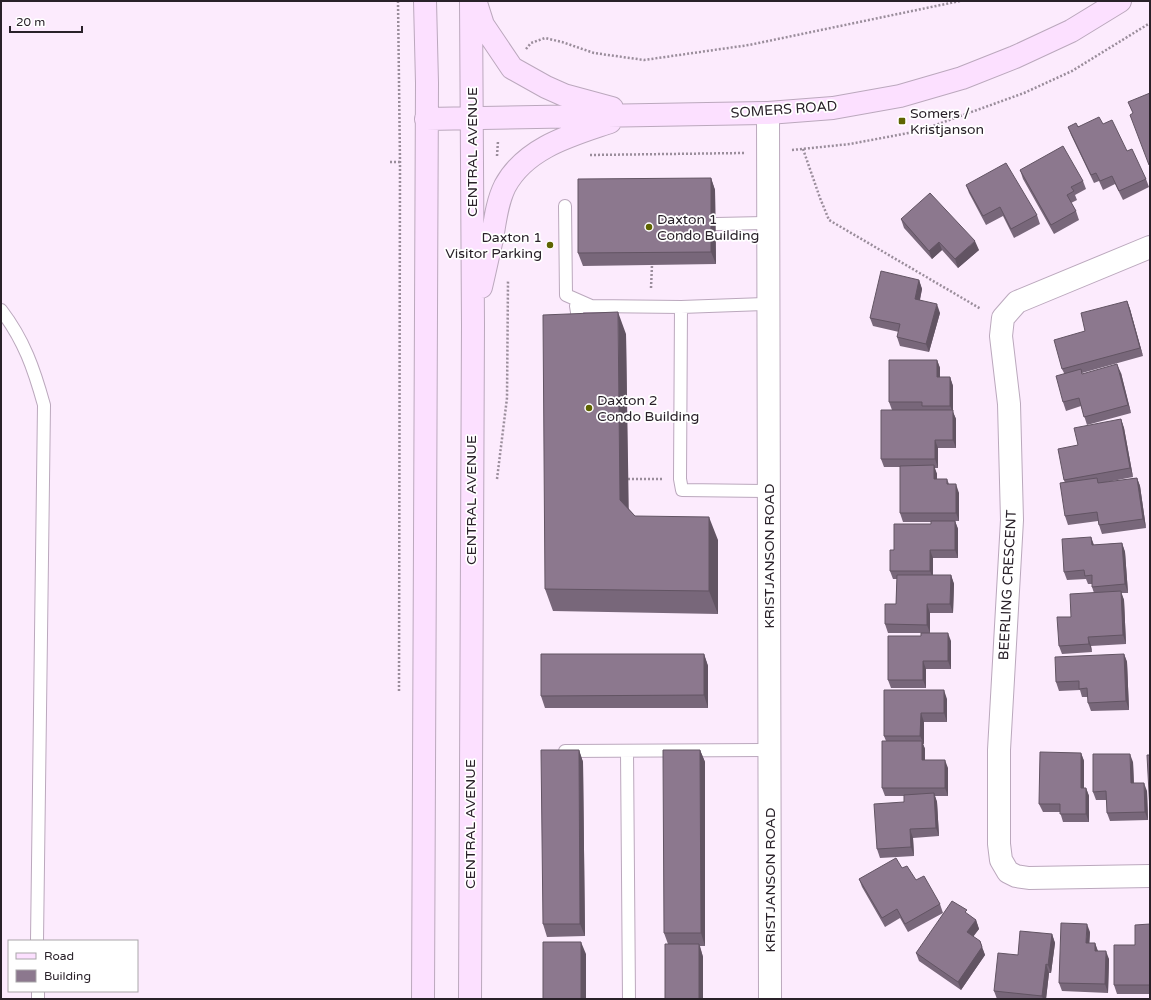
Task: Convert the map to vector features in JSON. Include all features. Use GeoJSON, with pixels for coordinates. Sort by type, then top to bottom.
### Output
{"type":"FeatureCollection","features":[{"type":"Feature","properties":{"kind":"main road"},"geometry":{"type":"LineString","coordinates":[[423,999],[426,119],[425,1]]}},
{"type":"Feature","properties":{"kind":"main road","name":"CENTRAL AVENUE"},"geometry":{"type":"LineString","coordinates":[[470,999],[473,325],[471,1]]}},
{"type":"Feature","properties":{"kind":"main road"},"geometry":{"type":"LineString","coordinates":[[475,1],[483,24],[512,68],[564,95],[632,114]]}},
{"type":"Feature","properties":{"kind":"main road","name":"SOMERS ROAD"},"geometry":{"type":"LineString","coordinates":[[426,119],[632,114],[768,113],[832,108],[885,98],[962,78],[1015,57],[1071,31],[1120,1]]}},
{"type":"Feature","properties":{"kind":"main road"},"geometry":{"type":"LineString","coordinates":[[473,325],[497,207],[505,186],[516,171],[529,158],[558,141],[632,114]]}},
{"type":"Feature","properties":{"kind":"street","name":"KRISTJANSON ROAD"},"geometry":{"type":"LineString","coordinates":[[768,113],[770,152],[767,304],[770,999]]}},
{"type":"Feature","properties":{"kind":"street","name":"BEERLING CRESCENT"},"geometry":{"type":"LineString","coordinates":[[1150,247],[1116,263],[1017,302],[1003,318],[1001,336],[1009,404],[1012,520],[999,750],[999,836],[1001,860],[1008,872],[1016,876],[1029,878],[1150,876]]}},
{"type":"Feature","properties":{"kind":"lane"},"geometry":{"type":"LineString","coordinates":[[565,206],[566,295],[591,306]]}},
{"type":"Feature","properties":{"kind":"lane"},"geometry":{"type":"LineString","coordinates":[[716,224],[768,223]]}},
{"type":"Feature","properties":{"kind":"lane"},"geometry":{"type":"LineString","coordinates":[[580,336],[576,306],[681,307],[767,304]]}},
{"type":"Feature","properties":{"kind":"lane"},"geometry":{"type":"LineString","coordinates":[[681,307],[680,479],[682,490],[769,491]]}},
{"type":"Feature","properties":{"kind":"lane"},"geometry":{"type":"LineString","coordinates":[[1,310],[13,325],[34,370],[44,405],[37,940]]}},
{"type":"Feature","properties":{"kind":"lane"},"geometry":{"type":"LineString","coordinates":[[565,751],[770,750]]}},
{"type":"Feature","properties":{"kind":"lane"},"geometry":{"type":"LineString","coordinates":[[627,751],[629,999]]}},
{"type":"Feature","properties":{"kind":"path"},"geometry":{"type":"LineString","coordinates":[[398,1],[399,696]]}},
{"type":"Feature","properties":{"kind":"path"},"geometry":{"type":"LineString","coordinates":[[512,68],[531,43],[545,38],[594,53],[644,60],[749,45],[960,1]]}},
{"type":"Feature","properties":{"kind":"path"},"geometry":{"type":"LineString","coordinates":[[582,155],[739,154],[803,150],[850,144],[919,131],[1024,93],[1072,71],[1150,23]]}},
{"type":"Feature","properties":{"kind":"path"},"geometry":{"type":"LineString","coordinates":[[803,150],[829,220],[975,306]]}},
{"type":"Feature","properties":{"kind":"path"},"geometry":{"type":"LineString","coordinates":[[651,306],[652,265]]}},
{"type":"Feature","properties":{"kind":"path"},"geometry":{"type":"LineString","coordinates":[[497,482],[507,398],[508,273]]}},
{"type":"Feature","properties":{"kind":"path"},"geometry":{"type":"LineString","coordinates":[[628,479],[680,479]]}},
{"type":"Feature","properties":{"kind":"building"},"geometry":{"type":"Polygon","coordinates":[[[1150,93],[1149,165],[1130,115],[1133,113],[1128,102],[1150,93]]]}},
{"type":"Feature","properties":{"kind":"building"},"geometry":{"type":"Polygon","coordinates":[[[1099,117],[1103,124],[1112,120],[1127,151],[1132,149],[1146,179],[1119,191],[1112,176],[1100,181],[1096,173],[1091,175],[1068,127],[1076,123],[1078,127],[1099,117]]]}},
{"type":"Feature","properties":{"kind":"building"},"geometry":{"type":"Polygon","coordinates":[[[1063,146],[1083,181],[1071,187],[1074,191],[1067,195],[1076,211],[1051,225],[1020,170],[1063,146]]]}},
{"type":"Feature","properties":{"kind":"building"},"geometry":{"type":"Polygon","coordinates":[[[1006,163],[1037,215],[1011,229],[1000,207],[983,216],[966,185],[1006,163]]]}},
{"type":"Feature","properties":{"kind":"building","name":"Daxton 1 Condo Building"},"geometry":{"type":"Polygon","coordinates":[[[711,178],[711,252],[578,253],[578,179],[711,178]]]}},
{"type":"Feature","properties":{"kind":"building"},"geometry":{"type":"Polygon","coordinates":[[[930,193],[975,241],[955,259],[939,242],[929,251],[901,219],[930,193]]]}},
{"type":"Feature","properties":{"kind":"building"},"geometry":{"type":"Polygon","coordinates":[[[881,271],[919,280],[915,299],[937,304],[926,344],[897,337],[900,324],[870,318],[881,271]]]}},
{"type":"Feature","properties":{"kind":"building"},"geometry":{"type":"Polygon","coordinates":[[[1127,301],[1140,348],[1062,369],[1054,340],[1085,331],[1081,313],[1127,301]]]}},
{"type":"Feature","properties":{"kind":"building","name":"Daxton 2 Condo Building"},"geometry":{"type":"Polygon","coordinates":[[[618,312],[620,500],[635,516],[709,517],[709,591],[545,589],[543,315],[618,312]]]}},
{"type":"Feature","properties":{"kind":"building"},"geometry":{"type":"Polygon","coordinates":[[[889,360],[937,360],[937,377],[950,377],[950,406],[922,406],[922,402],[889,402],[889,360]]]}},
{"type":"Feature","properties":{"kind":"building"},"geometry":{"type":"Polygon","coordinates":[[[1117,364],[1128,405],[1084,417],[1079,398],[1063,402],[1056,376],[1081,369],[1082,374],[1117,364]]]}},
{"type":"Feature","properties":{"kind":"building"},"geometry":{"type":"Polygon","coordinates":[[[881,410],[953,410],[953,440],[935,440],[935,459],[881,459],[881,410]]]}},
{"type":"Feature","properties":{"kind":"building"},"geometry":{"type":"Polygon","coordinates":[[[1121,419],[1130,468],[1064,480],[1058,449],[1078,445],[1074,428],[1121,419]]]}},
{"type":"Feature","properties":{"kind":"building"},"geometry":{"type":"Polygon","coordinates":[[[934,465],[934,479],[947,479],[947,484],[956,484],[956,513],[900,513],[900,466],[934,465]]]}},
{"type":"Feature","properties":{"kind":"building"},"geometry":{"type":"Polygon","coordinates":[[[1097,478],[1098,483],[1137,478],[1143,519],[1099,525],[1097,512],[1065,516],[1060,483],[1097,478]]]}},
{"type":"Feature","properties":{"kind":"building"},"geometry":{"type":"Polygon","coordinates":[[[931,521],[955,521],[955,550],[930,550],[930,571],[890,571],[890,550],[894,550],[894,524],[931,524],[931,521]]]}},
{"type":"Feature","properties":{"kind":"building"},"geometry":{"type":"Polygon","coordinates":[[[1091,537],[1092,545],[1122,543],[1125,584],[1092,587],[1092,575],[1085,576],[1084,570],[1064,572],[1062,539],[1091,537]]]}},
{"type":"Feature","properties":{"kind":"building"},"geometry":{"type":"Polygon","coordinates":[[[897,575],[951,575],[950,604],[927,604],[927,625],[885,624],[885,604],[896,604],[897,575]]]}},
{"type":"Feature","properties":{"kind":"building"},"geometry":{"type":"Polygon","coordinates":[[[1121,591],[1123,635],[1088,637],[1089,644],[1059,646],[1057,617],[1071,617],[1070,594],[1121,591]]]}},
{"type":"Feature","properties":{"kind":"building"},"geometry":{"type":"Polygon","coordinates":[[[921,633],[948,633],[948,661],[923,661],[923,680],[888,680],[888,636],[921,636],[921,633]]]}},
{"type":"Feature","properties":{"kind":"building"},"geometry":{"type":"Polygon","coordinates":[[[541,654],[704,654],[704,695],[541,696],[541,654]]]}},
{"type":"Feature","properties":{"kind":"building"},"geometry":{"type":"Polygon","coordinates":[[[1124,654],[1126,701],[1088,703],[1087,688],[1079,689],[1079,681],[1056,682],[1055,657],[1124,654]]]}},
{"type":"Feature","properties":{"kind":"building"},"geometry":{"type":"Polygon","coordinates":[[[884,690],[944,690],[944,713],[921,713],[920,736],[884,736],[884,690]]]}},
{"type":"Feature","properties":{"kind":"building"},"geometry":{"type":"Polygon","coordinates":[[[882,741],[922,741],[922,760],[945,760],[945,788],[882,788],[882,741]]]}},
{"type":"Feature","properties":{"kind":"building"},"geometry":{"type":"Polygon","coordinates":[[[541,750],[579,750],[580,924],[543,924],[541,750]]]}},
{"type":"Feature","properties":{"kind":"building"},"geometry":{"type":"Polygon","coordinates":[[[663,750],[700,750],[701,933],[664,933],[663,750]]]}},
{"type":"Feature","properties":{"kind":"building"},"geometry":{"type":"Polygon","coordinates":[[[1040,752],[1081,753],[1081,788],[1086,788],[1086,814],[1060,814],[1060,804],[1039,804],[1040,752]]]}},
{"type":"Feature","properties":{"kind":"building"},"geometry":{"type":"Polygon","coordinates":[[[1093,754],[1130,754],[1131,783],[1144,783],[1145,812],[1107,813],[1106,791],[1093,792],[1093,754]]]}},
{"type":"Feature","properties":{"kind":"building"},"geometry":{"type":"Polygon","coordinates":[[[1147,755],[1150,755],[1150,811],[1147,755]]]}},
{"type":"Feature","properties":{"kind":"building"},"geometry":{"type":"Polygon","coordinates":[[[934,793],[936,828],[910,829],[911,847],[877,849],[874,804],[904,802],[904,795],[934,793]]]}},
{"type":"Feature","properties":{"kind":"building"},"geometry":{"type":"Polygon","coordinates":[[[896,858],[902,868],[907,866],[916,880],[924,876],[940,904],[905,924],[897,909],[882,918],[859,879],[896,858]]]}},
{"type":"Feature","properties":{"kind":"building"},"geometry":{"type":"Polygon","coordinates":[[[952,901],[967,910],[965,912],[976,920],[967,932],[980,941],[982,947],[958,982],[916,953],[952,901]]]}},
{"type":"Feature","properties":{"kind":"building"},"geometry":{"type":"Polygon","coordinates":[[[1061,923],[1087,924],[1086,943],[1095,943],[1095,951],[1106,951],[1105,984],[1059,983],[1061,923]]]}},
{"type":"Feature","properties":{"kind":"building"},"geometry":{"type":"Polygon","coordinates":[[[1150,924],[1150,985],[1114,985],[1114,945],[1135,945],[1135,925],[1150,924]]]}},
{"type":"Feature","properties":{"kind":"building"},"geometry":{"type":"Polygon","coordinates":[[[1020,931],[1052,934],[1042,996],[994,991],[998,953],[1018,955],[1020,931]]]}},
{"type":"Feature","properties":{"kind":"building"},"geometry":{"type":"Polygon","coordinates":[[[543,942],[581,942],[581,999],[543,999],[543,942]]]}},
{"type":"Feature","properties":{"kind":"building"},"geometry":{"type":"Polygon","coordinates":[[[665,944],[699,944],[699,999],[665,999],[665,944]]]}},
{"type":"Feature","properties":{"kind":"place","name":"Somers / Kristjanson"},"geometry":{"type":"Point","coordinates":[902,121]}},
{"type":"Feature","properties":{"kind":"place","name":"Daxton 1 Condo Building"},"geometry":{"type":"Point","coordinates":[649,227]}},
{"type":"Feature","properties":{"kind":"place","name":"Daxton 1 Visitor Parking"},"geometry":{"type":"Point","coordinates":[550,245]}},
{"type":"Feature","properties":{"kind":"place","name":"Daxton 2 Condo Building"},"geometry":{"type":"Point","coordinates":[589,408]}}]}
